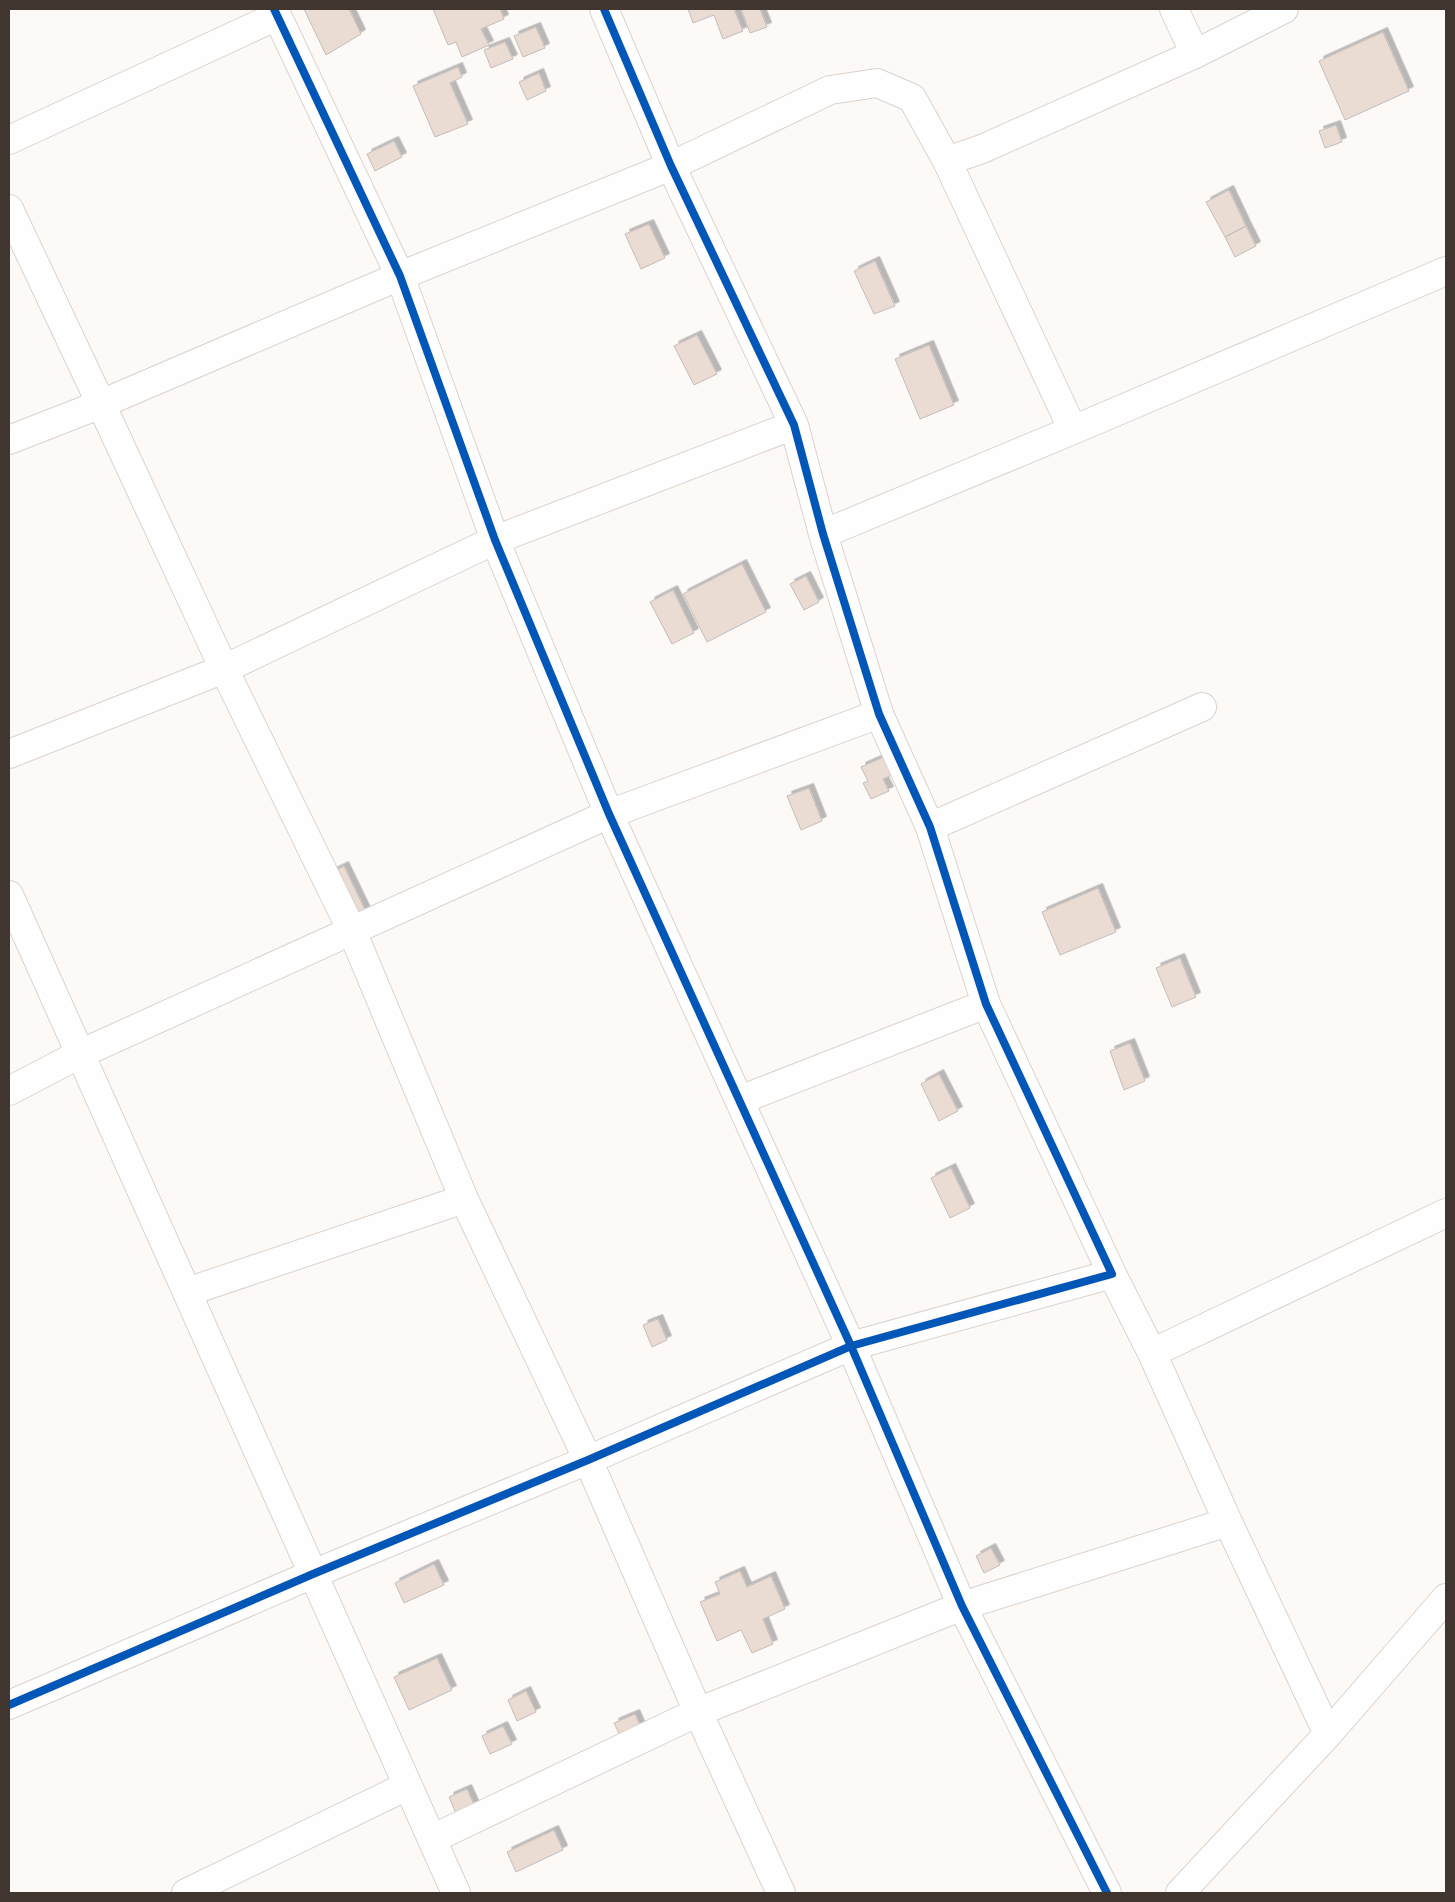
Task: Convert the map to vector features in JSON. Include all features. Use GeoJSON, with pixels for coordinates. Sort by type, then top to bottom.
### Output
{"type":"FeatureCollection","features":[{"type":"Feature","properties":{"kind":"street"},"geometry":{"type":"LineString","coordinates":[[604,9],[671,166],[794,425],[823,534],[879,714],[930,827],[986,1004],[1112,1274],[1152,1353],[1228,1522],[1328,1734]]}},
{"type":"Feature","properties":{"kind":"street"},"geometry":{"type":"LineString","coordinates":[[1174,9],[1195,54]]}},
{"type":"Feature","properties":{"kind":"street"},"geometry":{"type":"LineString","coordinates":[[947,160],[982,149],[1195,54],[1284,9]]}},
{"type":"Feature","properties":{"kind":"street"},"geometry":{"type":"LineString","coordinates":[[9,140],[276,12],[400,276],[494,540],[609,814],[852,1346],[962,1606],[1107,1893]]}},
{"type":"Feature","properties":{"kind":"street"},"geometry":{"type":"LineString","coordinates":[[9,440],[101,404],[400,276],[671,166],[830,90],[877,83],[912,98],[947,160],[1073,430]]}},
{"type":"Feature","properties":{"kind":"street"},"geometry":{"type":"LineString","coordinates":[[9,209],[224,670],[352,931],[464,1199],[588,1460],[698,1712],[781,1893]]}},
{"type":"Feature","properties":{"kind":"street"},"geometry":{"type":"LineString","coordinates":[[823,534],[1446,271]]}},
{"type":"Feature","properties":{"kind":"street"},"geometry":{"type":"LineString","coordinates":[[9,754],[224,670],[494,540],[794,425]]}},
{"type":"Feature","properties":{"kind":"street"},"geometry":{"type":"LineString","coordinates":[[930,827],[1202,707]]}},
{"type":"Feature","properties":{"kind":"street"},"geometry":{"type":"LineString","coordinates":[[9,1091],[80,1054],[609,814],[879,714]]}},
{"type":"Feature","properties":{"kind":"street"},"geometry":{"type":"LineString","coordinates":[[9,895],[456,1893]]}},
{"type":"Feature","properties":{"kind":"street"},"geometry":{"type":"LineString","coordinates":[[740,1100],[986,1004]]}},
{"type":"Feature","properties":{"kind":"street"},"geometry":{"type":"LineString","coordinates":[[187,1292],[464,1199]]}},
{"type":"Feature","properties":{"kind":"street"},"geometry":{"type":"LineString","coordinates":[[1152,1353],[1446,1213]]}},
{"type":"Feature","properties":{"kind":"street"},"geometry":{"type":"LineString","coordinates":[[9,1705],[852,1346],[1112,1274]]}},
{"type":"Feature","properties":{"kind":"street"},"geometry":{"type":"LineString","coordinates":[[432,1839],[698,1712],[962,1606],[1228,1522]]}},
{"type":"Feature","properties":{"kind":"street"},"geometry":{"type":"LineString","coordinates":[[1180,1893],[1328,1734],[1446,1598]]}},
{"type":"Feature","properties":{"kind":"street"},"geometry":{"type":"LineString","coordinates":[[186,1893],[408,1786]]}},
{"type":"Feature","properties":{"kind":"building"},"geometry":{"type":"Polygon","coordinates":[[[304,9],[349,9],[361,34],[326,55],[304,9]]]}},
{"type":"Feature","properties":{"kind":"building"},"geometry":{"type":"Polygon","coordinates":[[[433,9],[500,9],[504,19],[481,29],[489,45],[462,57],[456,42],[448,45],[433,9]]]}},
{"type":"Feature","properties":{"kind":"building"},"geometry":{"type":"Polygon","coordinates":[[[688,9],[734,9],[743,31],[723,39],[714,15],[693,23],[688,9]]]}},
{"type":"Feature","properties":{"kind":"building"},"geometry":{"type":"Polygon","coordinates":[[[741,9],[760,9],[767,27],[750,33],[741,9]]]}},
{"type":"Feature","properties":{"kind":"building"},"geometry":{"type":"Polygon","coordinates":[[[536,27],[545,48],[523,57],[514,36],[536,27]]]}},
{"type":"Feature","properties":{"kind":"building"},"geometry":{"type":"Polygon","coordinates":[[[1383,32],[1409,91],[1345,120],[1319,61],[1383,32]]]}},
{"type":"Feature","properties":{"kind":"building"},"geometry":{"type":"Polygon","coordinates":[[[505,42],[513,59],[491,68],[484,50],[505,42]]]}},
{"type":"Feature","properties":{"kind":"building"},"geometry":{"type":"Polygon","coordinates":[[[458,67],[462,77],[450,83],[468,124],[435,137],[413,86],[458,67]]]}},
{"type":"Feature","properties":{"kind":"building"},"geometry":{"type":"Polygon","coordinates":[[[539,73],[546,91],[527,100],[519,82],[539,73]]]}},
{"type":"Feature","properties":{"kind":"building"},"geometry":{"type":"Polygon","coordinates":[[[1336,125],[1342,142],[1325,148],[1319,131],[1336,125]]]}},
{"type":"Feature","properties":{"kind":"building"},"geometry":{"type":"Polygon","coordinates":[[[394,141],[402,157],[375,171],[367,154],[394,141]]]}},
{"type":"Feature","properties":{"kind":"building"},"geometry":{"type":"Polygon","coordinates":[[[1229,190],[1246,226],[1225,237],[1206,202],[1229,190]]]}},
{"type":"Feature","properties":{"kind":"building"},"geometry":{"type":"Polygon","coordinates":[[[649,224],[665,258],[641,269],[625,234],[649,224]]]}},
{"type":"Feature","properties":{"kind":"building"},"geometry":{"type":"Polygon","coordinates":[[[1246,226],[1256,246],[1235,257],[1225,237],[1246,226]]]}},
{"type":"Feature","properties":{"kind":"building"},"geometry":{"type":"Polygon","coordinates":[[[875,261],[895,306],[874,314],[854,271],[875,261]]]}},
{"type":"Feature","properties":{"kind":"building"},"geometry":{"type":"Polygon","coordinates":[[[697,335],[717,374],[694,385],[674,346],[697,335]]]}},
{"type":"Feature","properties":{"kind":"building"},"geometry":{"type":"Polygon","coordinates":[[[929,345],[954,405],[920,419],[895,359],[929,345]]]}},
{"type":"Feature","properties":{"kind":"building"},"geometry":{"type":"Polygon","coordinates":[[[742,564],[766,612],[707,642],[683,594],[742,564]]]}},
{"type":"Feature","properties":{"kind":"building"},"geometry":{"type":"Polygon","coordinates":[[[806,576],[819,602],[804,610],[790,584],[806,576]]]}},
{"type":"Feature","properties":{"kind":"building"},"geometry":{"type":"Polygon","coordinates":[[[673,590],[694,633],[672,644],[650,602],[673,590]]]}},
{"type":"Feature","properties":{"kind":"building"},"geometry":{"type":"Polygon","coordinates":[[[886,756],[894,774],[883,779],[889,791],[871,799],[863,783],[868,781],[861,767],[886,756]]]}},
{"type":"Feature","properties":{"kind":"building"},"geometry":{"type":"Polygon","coordinates":[[[809,788],[822,821],[801,830],[787,796],[809,788]]]}},
{"type":"Feature","properties":{"kind":"building"},"geometry":{"type":"Polygon","coordinates":[[[344,866],[368,916],[351,924],[326,875],[344,866]]]}},
{"type":"Feature","properties":{"kind":"building"},"geometry":{"type":"Polygon","coordinates":[[[1098,888],[1116,932],[1060,955],[1042,912],[1098,888]]]}},
{"type":"Feature","properties":{"kind":"building"},"geometry":{"type":"Polygon","coordinates":[[[1180,958],[1196,997],[1172,1007],[1156,968],[1180,958]]]}},
{"type":"Feature","properties":{"kind":"building"},"geometry":{"type":"Polygon","coordinates":[[[1130,1043],[1145,1081],[1124,1090],[1110,1051],[1130,1043]]]}},
{"type":"Feature","properties":{"kind":"building"},"geometry":{"type":"Polygon","coordinates":[[[939,1074],[958,1111],[939,1121],[921,1084],[939,1074]]]}},
{"type":"Feature","properties":{"kind":"building"},"geometry":{"type":"Polygon","coordinates":[[[951,1168],[970,1208],[950,1218],[931,1178],[951,1168]]]}},
{"type":"Feature","properties":{"kind":"building"},"geometry":{"type":"Polygon","coordinates":[[[658,1319],[667,1340],[652,1347],[643,1325],[658,1319]]]}},
{"type":"Feature","properties":{"kind":"building"},"geometry":{"type":"Polygon","coordinates":[[[991,1548],[1000,1565],[984,1573],[976,1556],[991,1548]]]}},
{"type":"Feature","properties":{"kind":"building"},"geometry":{"type":"Polygon","coordinates":[[[434,1564],[444,1585],[404,1603],[395,1583],[434,1564]]]}},
{"type":"Feature","properties":{"kind":"building"},"geometry":{"type":"Polygon","coordinates":[[[740,1571],[747,1587],[771,1576],[785,1609],[763,1619],[773,1644],[752,1653],[741,1630],[717,1641],[700,1602],[720,1594],[715,1582],[740,1571]]]}},
{"type":"Feature","properties":{"kind":"building"},"geometry":{"type":"Polygon","coordinates":[[[437,1658],[452,1690],[409,1710],[394,1677],[437,1658]]]}},
{"type":"Feature","properties":{"kind":"building"},"geometry":{"type":"Polygon","coordinates":[[[526,1691],[536,1712],[517,1721],[508,1700],[526,1691]]]}},
{"type":"Feature","properties":{"kind":"building"},"geometry":{"type":"Polygon","coordinates":[[[635,1714],[643,1732],[623,1741],[614,1723],[635,1714]]]}},
{"type":"Feature","properties":{"kind":"building"},"geometry":{"type":"Polygon","coordinates":[[[503,1726],[512,1744],[490,1754],[482,1736],[503,1726]]]}},
{"type":"Feature","properties":{"kind":"building"},"geometry":{"type":"Polygon","coordinates":[[[467,1789],[476,1809],[458,1818],[449,1797],[467,1789]]]}},
{"type":"Feature","properties":{"kind":"building"},"geometry":{"type":"Polygon","coordinates":[[[554,1830],[563,1850],[516,1872],[507,1852],[554,1830]]]}},
{"type":"Feature","properties":{"kind":"cycle path"},"geometry":{"type":"LineString","coordinates":[[274,9],[400,276],[495,540],[609,814],[851,1346],[962,1606],[1107,1893]]}},
{"type":"Feature","properties":{"kind":"cycle path"},"geometry":{"type":"LineString","coordinates":[[9,1705],[313,1574],[588,1460],[851,1346],[1112,1274],[986,1004],[930,827],[879,714],[823,534],[794,425],[671,166],[604,9]]}}]}
